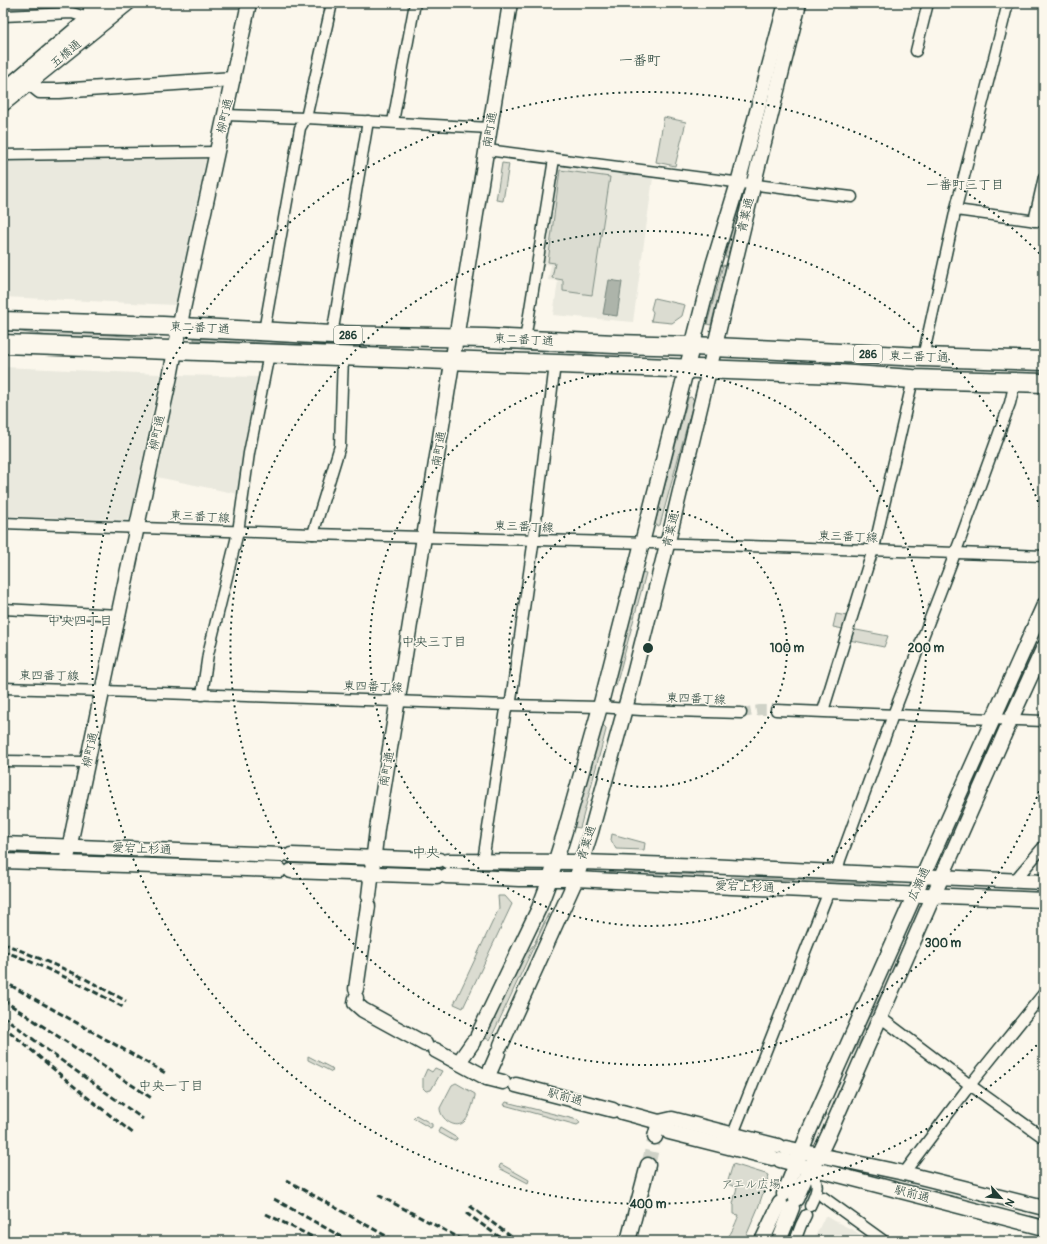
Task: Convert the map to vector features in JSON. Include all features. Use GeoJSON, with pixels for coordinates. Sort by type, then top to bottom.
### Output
{"type":"FeatureCollection","features":[{"type":"Feature","properties":{"kind":"highway","name":"東二番丁通"},"geometry":{"type":"LineString","coordinates":[[3,321],[692,346],[1044,361]]}},
{"type":"Feature","properties":{"kind":"highway","name":"東二番丁通"},"geometry":{"type":"LineString","coordinates":[[3,344],[687,368],[838,374],[913,379],[1044,383]]}},
{"type":"Feature","properties":{"kind":"street"},"geometry":{"type":"LineString","coordinates":[[3,16],[72,13],[89,18],[89,3]]}},
{"type":"Feature","properties":{"kind":"street","name":"五橋通"},"geometry":{"type":"LineString","coordinates":[[3,91],[107,3]]}},
{"type":"Feature","properties":{"kind":"street","name":"五橋通"},"geometry":{"type":"LineString","coordinates":[[3,104],[128,3]]}},
{"type":"Feature","properties":{"kind":"street","name":"柳町通"},"geometry":{"type":"LineString","coordinates":[[66,863],[249,3]]}},
{"type":"Feature","properties":{"kind":"street"},"geometry":{"type":"LineString","coordinates":[[264,331],[300,128],[306,118],[332,3]]}},
{"type":"Feature","properties":{"kind":"street"},"geometry":{"type":"LineString","coordinates":[[393,122],[415,3]]}},
{"type":"Feature","properties":{"kind":"street","name":"南町通"},"geometry":{"type":"LineString","coordinates":[[356,994],[374,859],[398,701],[510,3]]}},
{"type":"Feature","properties":{"kind":"street","name":"青葉通"},"geometry":{"type":"LineString","coordinates":[[459,1062],[475,1038],[539,908],[565,831],[600,707],[713,265],[738,183],[786,3]]}},
{"type":"Feature","properties":{"kind":"street","name":"青葉通"},"geometry":{"type":"LineString","coordinates":[[487,1078],[576,879],[582,862],[667,544],[753,185],[799,3]]}},
{"type":"Feature","properties":{"kind":"street"},"geometry":{"type":"LineString","coordinates":[[916,51],[928,3]]}},
{"type":"Feature","properties":{"kind":"street"},"geometry":{"type":"LineString","coordinates":[[923,357],[956,210],[1008,3]]}},
{"type":"Feature","properties":{"kind":"street"},"geometry":{"type":"LineString","coordinates":[[30,83],[40,91],[59,91],[233,79]]}},
{"type":"Feature","properties":{"kind":"street"},"geometry":{"type":"LineString","coordinates":[[225,115],[393,122],[490,128]]}},
{"type":"Feature","properties":{"kind":"street"},"geometry":{"type":"LineString","coordinates":[[332,334],[368,121]]}},
{"type":"Feature","properties":{"kind":"street"},"geometry":{"type":"LineString","coordinates":[[487,150],[852,197]]}},
{"type":"Feature","properties":{"kind":"street"},"geometry":{"type":"LineString","coordinates":[[3,155],[217,152]]}},
{"type":"Feature","properties":{"kind":"street"},"geometry":{"type":"LineString","coordinates":[[524,340],[554,159]]}},
{"type":"Feature","properties":{"kind":"street"},"geometry":{"type":"LineString","coordinates":[[956,210],[1039,221],[1044,176]]}},
{"type":"Feature","properties":{"kind":"street"},"geometry":{"type":"LineString","coordinates":[[202,695],[208,654],[238,532],[249,454],[268,354]]}},
{"type":"Feature","properties":{"kind":"street"},"geometry":{"type":"LineString","coordinates":[[313,534],[340,446],[343,356]]}},
{"type":"Feature","properties":{"kind":"street"},"geometry":{"type":"LineString","coordinates":[[483,861],[504,720],[506,709],[511,700],[534,540],[555,364]]}},
{"type":"Feature","properties":{"kind":"street"},"geometry":{"type":"LineString","coordinates":[[823,711],[873,551],[913,379]]}},
{"type":"Feature","properties":{"kind":"street"},"geometry":{"type":"LineString","coordinates":[[837,873],[840,860],[893,715],[955,553],[1010,403],[1016,382]]}},
{"type":"Feature","properties":{"kind":"street","name":"東三番丁線"},"geometry":{"type":"LineString","coordinates":[[3,523],[238,532],[1044,556]]}},
{"type":"Feature","properties":{"kind":"street","name":"広瀬通"},"geometry":{"type":"LineString","coordinates":[[788,1201],[803,1161],[810,1129],[1044,605]]}},
{"type":"Feature","properties":{"kind":"street"},"geometry":{"type":"LineString","coordinates":[[3,609],[119,615]]}},
{"type":"Feature","properties":{"kind":"street","name":"広瀬通"},"geometry":{"type":"LineString","coordinates":[[820,1156],[1011,719],[1044,648]]}},
{"type":"Feature","properties":{"kind":"street","name":"東四番丁線"},"geometry":{"type":"LineString","coordinates":[[3,688],[103,690],[202,695],[600,707],[741,713]]}},
{"type":"Feature","properties":{"kind":"street"},"geometry":{"type":"LineString","coordinates":[[776,710],[1044,721]]}},
{"type":"Feature","properties":{"kind":"street"},"geometry":{"type":"LineString","coordinates":[[3,761],[87,762]]}},
{"type":"Feature","properties":{"kind":"street","name":"愛宕上杉通"},"geometry":{"type":"LineString","coordinates":[[3,844],[374,859],[582,862],[714,866],[1044,882]]}},
{"type":"Feature","properties":{"kind":"street"},"geometry":{"type":"LineString","coordinates":[[1015,880],[1044,846]]}},
{"type":"Feature","properties":{"kind":"street","name":"愛宕上杉通"},"geometry":{"type":"LineString","coordinates":[[3,861],[519,879],[550,878],[1044,900]]}},
{"type":"Feature","properties":{"kind":"street"},"geometry":{"type":"LineString","coordinates":[[733,1134],[829,890]]}},
{"type":"Feature","properties":{"kind":"street"},"geometry":{"type":"LineString","coordinates":[[904,1173],[970,1085],[1044,993]]}},
{"type":"Feature","properties":{"kind":"street","name":"駅前通"},"geometry":{"type":"LineString","coordinates":[[356,994],[355,1003],[363,1010],[487,1078],[659,1122],[672,1119],[733,1134],[782,1147],[803,1161]]}},
{"type":"Feature","properties":{"kind":"street"},"geometry":{"type":"LineString","coordinates":[[880,1018],[1044,1138]]}},
{"type":"Feature","properties":{"kind":"street"},"geometry":{"type":"LineString","coordinates":[[655,1137],[659,1122]]}},
{"type":"Feature","properties":{"kind":"street","name":"駅前通"},"geometry":{"type":"LineString","coordinates":[[659,1122],[669,1132],[776,1159],[803,1161],[1044,1228]]}},
{"type":"Feature","properties":{"kind":"street","name":"駅前通"},"geometry":{"type":"LineString","coordinates":[[803,1161],[820,1156],[904,1173],[1044,1208]]}},
{"type":"Feature","properties":{"kind":"street"},"geometry":{"type":"LineString","coordinates":[[803,1161],[817,1183],[819,1195],[884,1241]]}},
{"type":"Feature","properties":{"kind":"street"},"geometry":{"type":"LineString","coordinates":[[628,1241],[648,1165]]}},
{"type":"Feature","properties":{"kind":"street"},"geometry":{"type":"LineString","coordinates":[[795,1241],[808,1210],[819,1195]]}},
{"type":"Feature","properties":{"kind":"street"},"geometry":{"type":"LineString","coordinates":[[762,1241],[788,1201]]}},
{"type":"Feature","properties":{"kind":"street"},"geometry":{"type":"LineString","coordinates":[[778,1241],[788,1201]]}},
{"type":"Feature","properties":{"kind":"shaded area"},"geometry":{"type":"Polygon","coordinates":[[[3,3],[80,3],[80,9],[3,13],[3,3]]]}},
{"type":"Feature","properties":{"kind":"shaded area"},"geometry":{"type":"Polygon","coordinates":[[[204,155],[206,160],[175,305],[3,297],[3,157],[204,155]]]}},
{"type":"Feature","properties":{"kind":"shaded area"},"geometry":{"type":"Polygon","coordinates":[[[559,166],[653,178],[633,322],[553,315],[558,281],[548,280],[551,265],[540,263],[556,169],[559,166]]]}},
{"type":"Feature","properties":{"kind":"shaded area"},"geometry":{"type":"Polygon","coordinates":[[[609,280],[622,282],[617,316],[603,314],[609,280]]]}},
{"type":"Feature","properties":{"kind":"shaded area"},"geometry":{"type":"Polygon","coordinates":[[[3,367],[160,374],[131,515],[127,520],[3,516],[3,367]]]}},
{"type":"Feature","properties":{"kind":"shaded area"},"geometry":{"type":"Polygon","coordinates":[[[179,375],[261,377],[238,494],[157,477],[179,375]]]}},
{"type":"Feature","properties":{"kind":"shaded area"},"geometry":{"type":"Polygon","coordinates":[[[825,1216],[855,1231],[869,1241],[813,1241],[825,1216]]]}},
{"type":"Feature","properties":{"kind":"green space"},"geometry":{"type":"Polygon","coordinates":[[[664,117],[686,122],[675,166],[656,162],[664,117]]]}},
{"type":"Feature","properties":{"kind":"green space"},"geometry":{"type":"Polygon","coordinates":[[[502,163],[509,164],[503,201],[496,200],[502,163]]]}},
{"type":"Feature","properties":{"kind":"green space"},"geometry":{"type":"Polygon","coordinates":[[[560,170],[610,177],[592,295],[563,291],[563,280],[552,278],[555,263],[548,262],[560,170]]]}},
{"type":"Feature","properties":{"kind":"green space"},"geometry":{"type":"Polygon","coordinates":[[[737,206],[741,207],[728,257],[725,257],[737,206]]]}},
{"type":"Feature","properties":{"kind":"green space"},"geometry":{"type":"Polygon","coordinates":[[[723,265],[726,266],[711,325],[707,324],[723,265]]]}},
{"type":"Feature","properties":{"kind":"green space"},"geometry":{"type":"Polygon","coordinates":[[[654,298],[685,305],[682,316],[672,323],[651,321],[653,312],[651,309],[654,298]]]}},
{"type":"Feature","properties":{"kind":"green space"},"geometry":{"type":"Polygon","coordinates":[[[3,330],[96,334],[155,338],[155,340],[55,337],[3,330]]]}},
{"type":"Feature","properties":{"kind":"green space"},"geometry":{"type":"Polygon","coordinates":[[[194,338],[293,341],[326,346],[422,351],[194,340],[194,338]]]}},
{"type":"Feature","properties":{"kind":"green space"},"geometry":{"type":"Polygon","coordinates":[[[493,348],[577,352],[624,360],[576,353],[493,348]]]}},
{"type":"Feature","properties":{"kind":"green space"},"geometry":{"type":"Polygon","coordinates":[[[691,397],[694,400],[660,525],[657,526],[655,523],[688,398],[691,397]]]}},
{"type":"Feature","properties":{"kind":"green space"},"geometry":{"type":"Polygon","coordinates":[[[641,572],[646,573],[616,686],[613,687],[612,686],[641,572]]]}},
{"type":"Feature","properties":{"kind":"green space"},"geometry":{"type":"Polygon","coordinates":[[[836,614],[847,616],[843,629],[833,627],[836,614]]]}},
{"type":"Feature","properties":{"kind":"green space"},"geometry":{"type":"Polygon","coordinates":[[[851,629],[888,636],[884,647],[849,640],[851,629]]]}},
{"type":"Feature","properties":{"kind":"green space"},"geometry":{"type":"Polygon","coordinates":[[[603,725],[606,730],[580,828],[574,827],[599,728],[603,725]]]}},
{"type":"Feature","properties":{"kind":"green space"},"geometry":{"type":"Polygon","coordinates":[[[994,734],[996,736],[968,793],[994,734]]]}},
{"type":"Feature","properties":{"kind":"green space"},"geometry":{"type":"Polygon","coordinates":[[[612,834],[645,843],[644,850],[616,849],[611,840],[612,834]]]}},
{"type":"Feature","properties":{"kind":"green space"},"geometry":{"type":"Polygon","coordinates":[[[404,864],[518,870],[517,872],[404,867],[404,864]]]}},
{"type":"Feature","properties":{"kind":"green space"},"geometry":{"type":"Polygon","coordinates":[[[610,871],[704,875],[703,879],[609,874],[610,871]]]}},
{"type":"Feature","properties":{"kind":"green space"},"geometry":{"type":"Polygon","coordinates":[[[731,877],[894,884],[893,887],[731,880],[731,877]]]}},
{"type":"Feature","properties":{"kind":"green space"},"geometry":{"type":"Polygon","coordinates":[[[498,896],[505,896],[512,904],[463,1008],[454,1004],[499,908],[498,896]]]}},
{"type":"Feature","properties":{"kind":"green space"},"geometry":{"type":"Polygon","coordinates":[[[548,914],[490,1040],[485,1038],[522,959],[534,944],[548,914]]]}},
{"type":"Feature","properties":{"kind":"green space"},"geometry":{"type":"Polygon","coordinates":[[[885,988],[886,989],[868,1028],[848,1061],[864,1026],[885,988]]]}},
{"type":"Feature","properties":{"kind":"green space"},"geometry":{"type":"Polygon","coordinates":[[[308,1056],[333,1069],[332,1072],[308,1060],[308,1056]]]}},
{"type":"Feature","properties":{"kind":"green space"},"geometry":{"type":"Polygon","coordinates":[[[435,1068],[442,1071],[431,1090],[426,1091],[423,1088],[423,1078],[427,1069],[432,1072],[435,1068]]]}},
{"type":"Feature","properties":{"kind":"green space"},"geometry":{"type":"Polygon","coordinates":[[[456,1083],[475,1094],[467,1119],[461,1124],[457,1125],[446,1120],[440,1108],[452,1085],[456,1083]]]}},
{"type":"Feature","properties":{"kind":"green space"},"geometry":{"type":"Polygon","coordinates":[[[506,1102],[578,1120],[580,1123],[577,1125],[504,1105],[506,1102]]]}},
{"type":"Feature","properties":{"kind":"green space"},"geometry":{"type":"Polygon","coordinates":[[[416,1115],[432,1124],[432,1127],[430,1128],[413,1118],[416,1115]]]}},
{"type":"Feature","properties":{"kind":"green space"},"geometry":{"type":"Polygon","coordinates":[[[440,1128],[457,1139],[454,1141],[438,1132],[440,1128]]]}},
{"type":"Feature","properties":{"kind":"green space"},"geometry":{"type":"Polygon","coordinates":[[[501,1164],[529,1180],[528,1183],[499,1168],[501,1164]]]}},
{"type":"Feature","properties":{"kind":"green space","name":"アエル広場"},"geometry":{"type":"Polygon","coordinates":[[[733,1164],[769,1175],[758,1208],[744,1241],[723,1241],[731,1233],[739,1215],[734,1214],[733,1204],[737,1187],[727,1184],[733,1164]]]}},
{"type":"Feature","properties":{"kind":"tunnel"},"geometry":{"type":"LineString","coordinates":[[741,713],[760,710],[776,710]]}},
{"type":"Feature","properties":{"kind":"tunnel"},"geometry":{"type":"LineString","coordinates":[[648,1165],[655,1137]]}},
{"type":"Feature","properties":{"kind":"railway"},"geometry":{"type":"LineString","coordinates":[[3,943],[78,975],[126,1001]]}},
{"type":"Feature","properties":{"kind":"railway"},"geometry":{"type":"LineString","coordinates":[[3,951],[34,963],[123,1007]]}},
{"type":"Feature","properties":{"kind":"railway"},"geometry":{"type":"LineString","coordinates":[[3,981],[167,1074]]}},
{"type":"Feature","properties":{"kind":"railway"},"geometry":{"type":"LineString","coordinates":[[3,1000],[153,1099]]}},
{"type":"Feature","properties":{"kind":"railway"},"geometry":{"type":"LineString","coordinates":[[3,1016],[51,1053],[143,1119]]}},
{"type":"Feature","properties":{"kind":"railway"},"geometry":{"type":"LineString","coordinates":[[3,1026],[83,1094],[134,1134]]}},
{"type":"Feature","properties":{"kind":"railway"},"geometry":{"type":"LineString","coordinates":[[286,1180],[395,1241]]}},
{"type":"Feature","properties":{"kind":"railway"},"geometry":{"type":"LineString","coordinates":[[378,1195],[465,1241]]}},
{"type":"Feature","properties":{"kind":"railway"},"geometry":{"type":"LineString","coordinates":[[274,1199],[349,1241]]}},
{"type":"Feature","properties":{"kind":"railway"},"geometry":{"type":"LineString","coordinates":[[470,1206],[517,1241]]}},
{"type":"Feature","properties":{"kind":"railway"},"geometry":{"type":"LineString","coordinates":[[466,1213],[505,1241]]}},
{"type":"Feature","properties":{"kind":"railway"},"geometry":{"type":"LineString","coordinates":[[266,1214],[321,1241]]}},
{"type":"Feature","properties":{"kind":"district","name":"一番町"},"geometry":{"type":"Point","coordinates":[640,60]}},
{"type":"Feature","properties":{"kind":"district","name":"一番町三丁目"},"geometry":{"type":"Point","coordinates":[965,185]}},
{"type":"Feature","properties":{"kind":"district","name":"中央四丁目"},"geometry":{"type":"Point","coordinates":[80,621]}},
{"type":"Feature","properties":{"kind":"district","name":"中央三丁目"},"geometry":{"type":"Point","coordinates":[434,642]}},
{"type":"Feature","properties":{"kind":"district","name":"中央"},"geometry":{"type":"Point","coordinates":[426,852]}},
{"type":"Feature","properties":{"kind":"district","name":"中央一丁目"},"geometry":{"type":"Point","coordinates":[171,1086]}}]}
